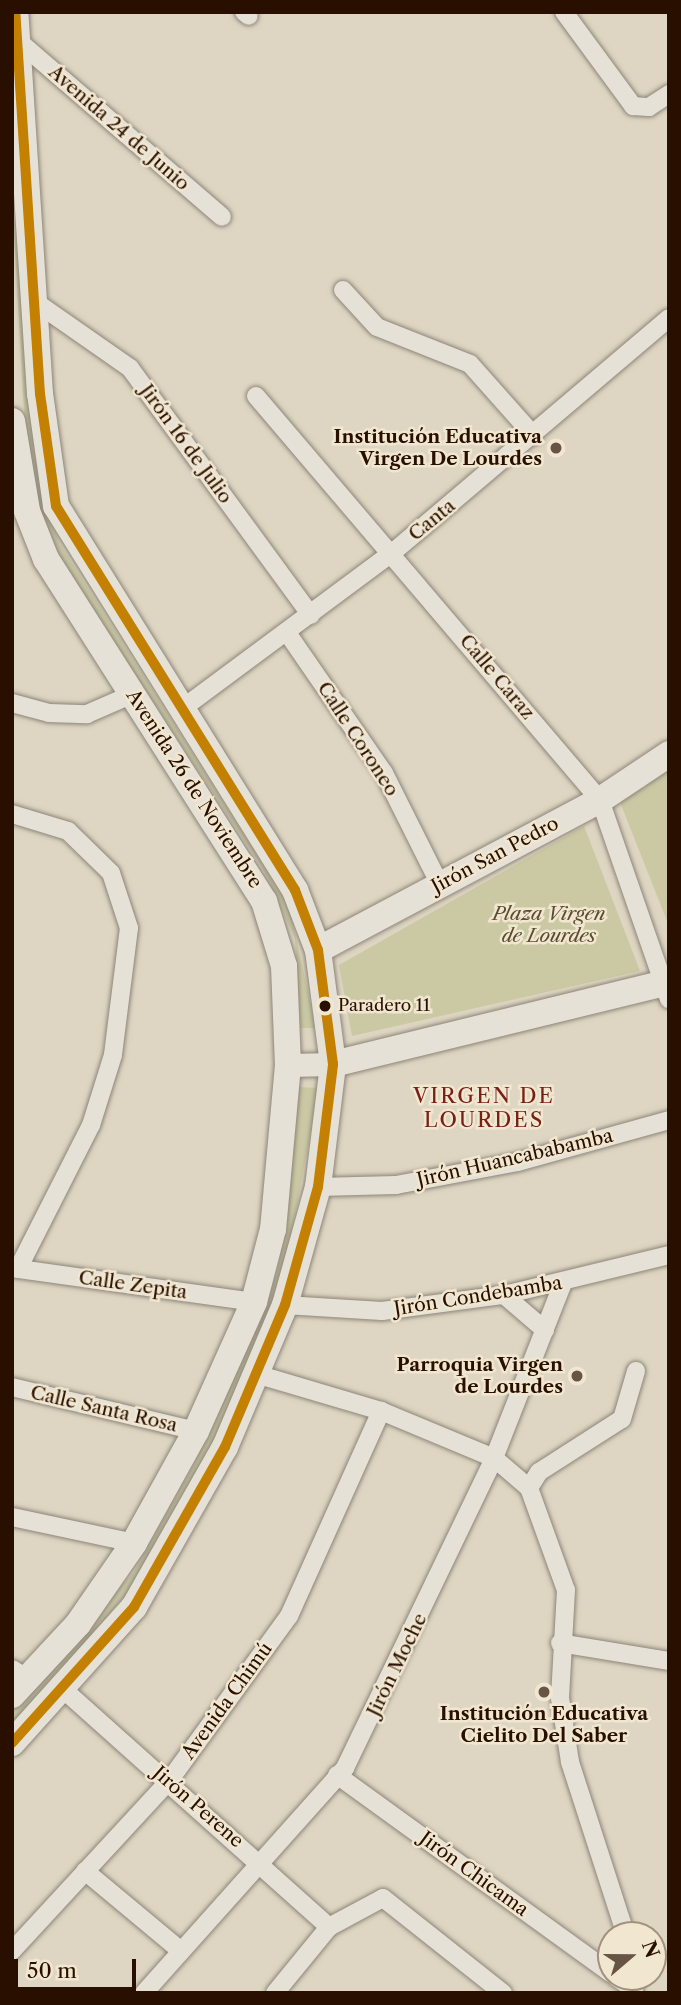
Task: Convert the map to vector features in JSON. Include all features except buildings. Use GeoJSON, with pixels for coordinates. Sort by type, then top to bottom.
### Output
{"type":"FeatureCollection","features":[{"type":"Feature","properties":{"kind":"main road","name":"Avenida 26 de Noviembre"},"geometry":{"type":"LineString","coordinates":[[12,1743],[64,1690],[134,1607],[178,1536],[256,1374],[285,1305],[317,1187],[333,1064],[318,950],[276,855],[56,506],[19,168],[15,12]]}},
{"type":"Feature","properties":{"kind":"main road","name":"Avenida 26 de Noviembre"},"geometry":{"type":"LineString","coordinates":[[12,421],[27,511],[46,559],[264,901],[284,966],[288,1065],[273,1230],[254,1302],[195,1431],[134,1543],[78,1624],[17,1681]]}},
{"type":"Feature","properties":{"kind":"main road","name":"Jirón San Pedro"},"geometry":{"type":"LineString","coordinates":[[318,950],[600,800],[669,754]]}},
{"type":"Feature","properties":{"kind":"main road"},"geometry":{"type":"LineString","coordinates":[[333,1064],[667,988]]}},
{"type":"Feature","properties":{"kind":"street"},"geometry":{"type":"LineString","coordinates":[[564,12],[633,106],[649,107],[669,94]]}},
{"type":"Feature","properties":{"kind":"street","name":"Avenida 24 de Junio"},"geometry":{"type":"LineString","coordinates":[[16,39],[222,217]]}},
{"type":"Feature","properties":{"kind":"street"},"geometry":{"type":"LineString","coordinates":[[343,290],[377,327],[470,364],[534,436]]}},
{"type":"Feature","properties":{"kind":"street","name":"Jirón 16 de Julio"},"geometry":{"type":"LineString","coordinates":[[34,301],[130,368],[311,615]]}},
{"type":"Feature","properties":{"kind":"street","name":"Canta"},"geometry":{"type":"LineString","coordinates":[[183,708],[288,634],[392,553],[534,436],[669,318]]}},
{"type":"Feature","properties":{"kind":"street","name":"Calle Caraz"},"geometry":{"type":"LineString","coordinates":[[256,396],[600,800],[667,988]]}},
{"type":"Feature","properties":{"kind":"street","name":"Calle Coroneo"},"geometry":{"type":"LineString","coordinates":[[288,634],[384,773],[440,885]]}},
{"type":"Feature","properties":{"kind":"street"},"geometry":{"type":"LineString","coordinates":[[12,703],[87,714],[133,694]]}},
{"type":"Feature","properties":{"kind":"street"},"geometry":{"type":"LineString","coordinates":[[12,814],[68,831],[102,865],[129,928],[113,1055],[91,1125],[15,1269]]}},
{"type":"Feature","properties":{"kind":"street"},"geometry":{"type":"LineString","coordinates":[[288,1065],[333,1064]]}},
{"type":"Feature","properties":{"kind":"street","name":"Jirón Huancababamba"},"geometry":{"type":"LineString","coordinates":[[317,1187],[396,1185],[518,1161],[669,1120]]}},
{"type":"Feature","properties":{"kind":"street","name":"Jirón Condebamba"},"geometry":{"type":"LineString","coordinates":[[285,1305],[382,1311],[504,1295],[563,1283],[669,1255]]}},
{"type":"Feature","properties":{"kind":"street","name":"Calle Zepita"},"geometry":{"type":"LineString","coordinates":[[15,1269],[254,1302]]}},
{"type":"Feature","properties":{"kind":"street","name":"Jirón Moche"},"geometry":{"type":"LineString","coordinates":[[144,1993],[258,1859],[337,1775],[395,1672],[494,1458],[563,1283]]}},
{"type":"Feature","properties":{"kind":"street"},"geometry":{"type":"LineString","coordinates":[[504,1295],[545,1330]]}},
{"type":"Feature","properties":{"kind":"street"},"geometry":{"type":"LineString","coordinates":[[529,1488],[539,1472],[622,1419],[636,1371]]}},
{"type":"Feature","properties":{"kind":"street"},"geometry":{"type":"LineString","coordinates":[[256,1374],[381,1412],[494,1458],[529,1488],[566,1590],[560,1643],[570,1762],[621,1921]]}},
{"type":"Feature","properties":{"kind":"street","name":"Calle Santa Rosa"},"geometry":{"type":"LineString","coordinates":[[12,1387],[195,1431]]}},
{"type":"Feature","properties":{"kind":"street","name":"Avenida Chimú"},"geometry":{"type":"LineString","coordinates":[[12,1951],[169,1781],[289,1616],[381,1412]]}},
{"type":"Feature","properties":{"kind":"street"},"geometry":{"type":"LineString","coordinates":[[12,1517],[134,1543]]}},
{"type":"Feature","properties":{"kind":"street"},"geometry":{"type":"LineString","coordinates":[[560,1643],[669,1661]]}},
{"type":"Feature","properties":{"kind":"street","name":"Jirón Perene"},"geometry":{"type":"LineString","coordinates":[[64,1690],[258,1859],[329,1927]]}},
{"type":"Feature","properties":{"kind":"street","name":"Jirón Chicama"},"geometry":{"type":"LineString","coordinates":[[337,1775],[597,1963]]}},
{"type":"Feature","properties":{"kind":"street"},"geometry":{"type":"LineString","coordinates":[[85,1871],[181,1951]]}},
{"type":"Feature","properties":{"kind":"street"},"geometry":{"type":"LineString","coordinates":[[275,1993],[329,1927],[383,1898],[503,1993]]}},
{"type":"Feature","properties":{"kind":"green space"},"geometry":{"type":"Polygon","coordinates":[[[12,195],[34,450],[46,509],[60,544],[289,906],[316,1028],[300,1028],[295,939],[262,867],[51,547],[26,449],[12,195]]]}},
{"type":"Feature","properties":{"kind":"green space"},"geometry":{"type":"Polygon","coordinates":[[[669,767],[669,926],[618,797],[644,788],[669,767]]]}},
{"type":"Feature","properties":{"kind":"green space","name":"Plaza Virgen de Lourdes"},"geometry":{"type":"Polygon","coordinates":[[[584,826],[640,971],[352,1036],[339,965],[584,826]]]}},
{"type":"Feature","properties":{"kind":"green space"},"geometry":{"type":"Polygon","coordinates":[[[297,1087],[319,1088],[284,1272],[257,1347],[203,1467],[140,1578],[12,1727],[12,1711],[133,1573],[194,1464],[240,1361],[276,1276],[283,1242],[297,1087]]]}},
{"type":"Feature","properties":{"kind":"transit line"},"geometry":{"type":"LineString","coordinates":[[12,1743],[134,1607],[225,1447],[285,1305],[318,1187],[333,1064],[318,950],[295,890],[56,506],[40,394],[15,12]]}},
{"type":"Feature","properties":{"kind":"place","name":"Institución Educativa Virgen De Lourdes"},"geometry":{"type":"Point","coordinates":[556,448]}},
{"type":"Feature","properties":{"kind":"place","name":"Paradero 11"},"geometry":{"type":"Point","coordinates":[325,1006]}},
{"type":"Feature","properties":{"kind":"place","name":"Parroquia Virgen de Lourdes"},"geometry":{"type":"Point","coordinates":[577,1376]}},
{"type":"Feature","properties":{"kind":"place","name":"Institución Educativa Cielito Del Saber"},"geometry":{"type":"Point","coordinates":[544,1692]}},
{"type":"Feature","properties":{"kind":"district","name":"VIRGEN DE LOURDES"},"geometry":{"type":"Point","coordinates":[484,1108]}}]}
